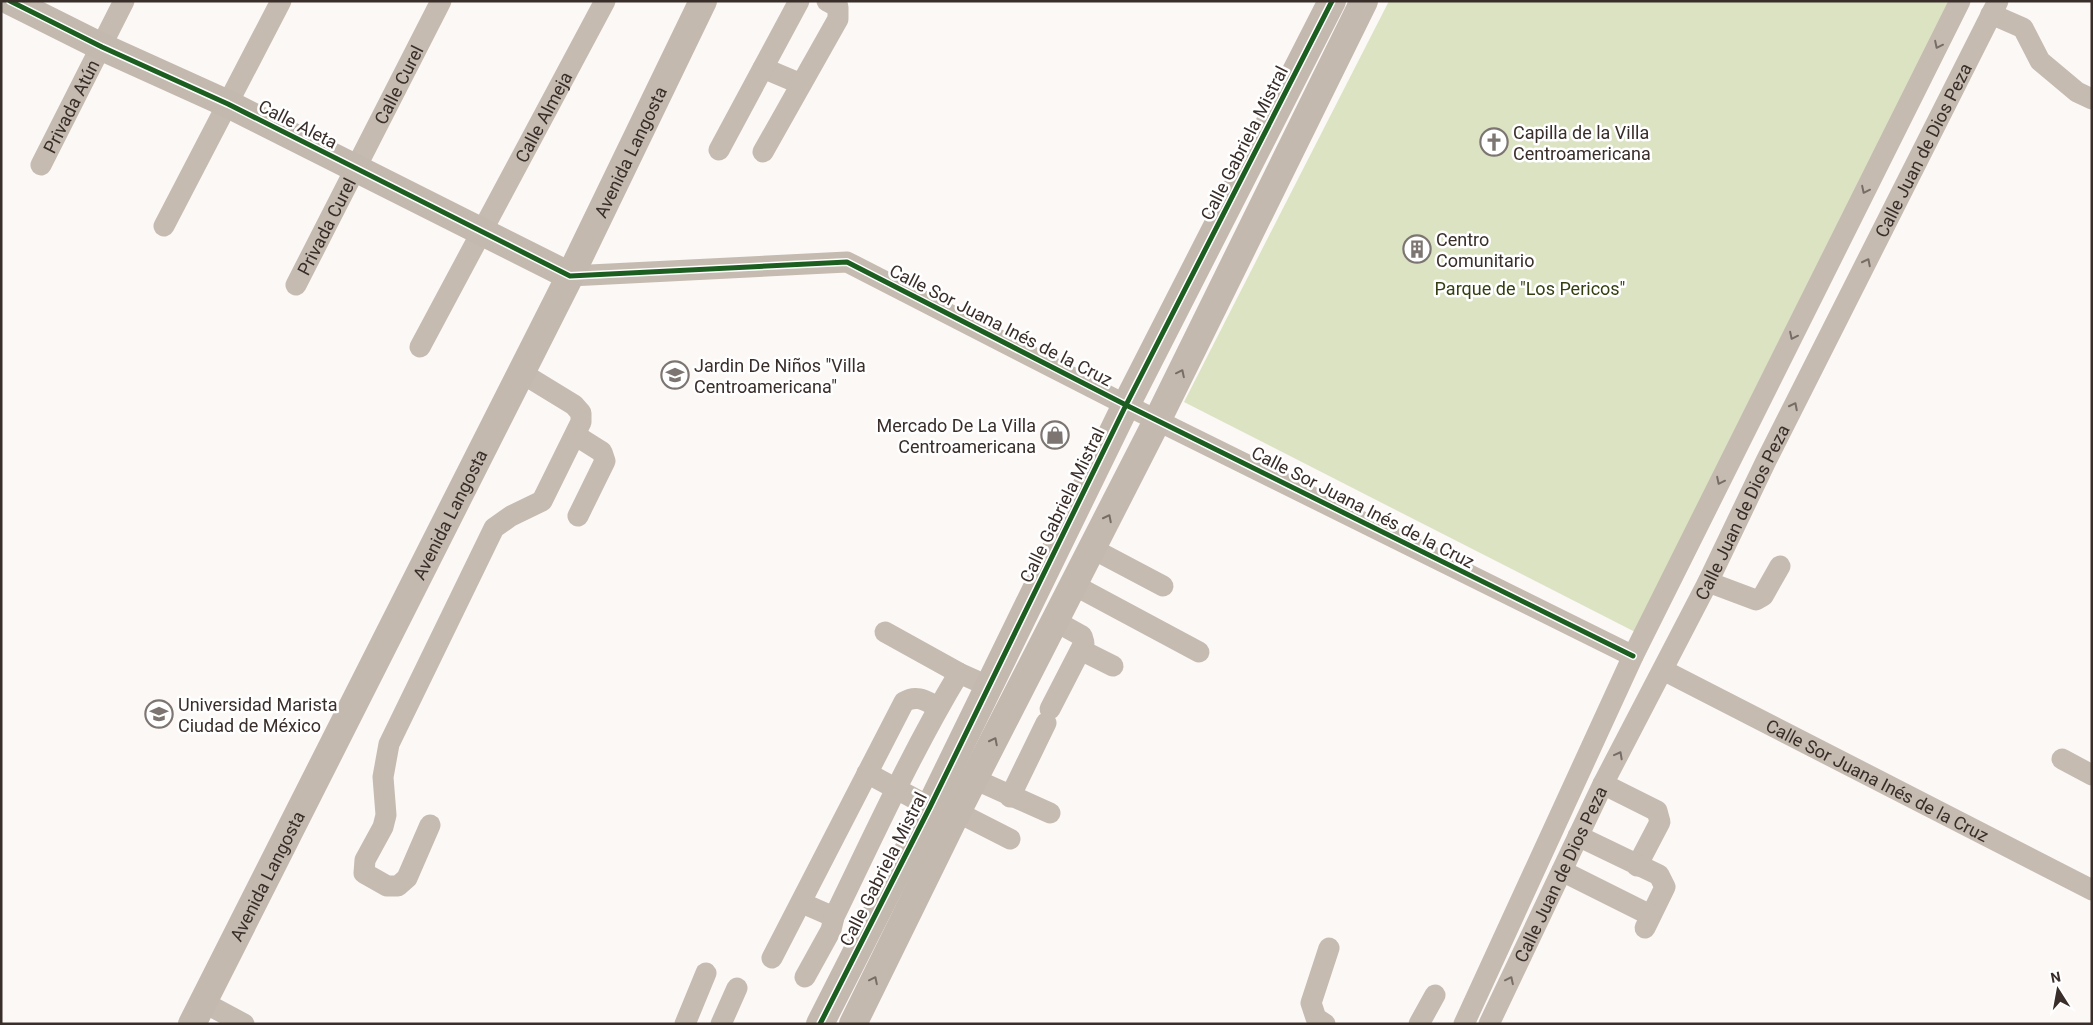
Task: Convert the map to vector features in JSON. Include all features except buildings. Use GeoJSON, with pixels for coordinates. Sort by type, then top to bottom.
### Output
{"type":"FeatureCollection","features":[{"type":"Feature","properties":{"kind":"street","name":"Calle Aleta"},"geometry":{"type":"LineString","coordinates":[[10,1],[102,47],[228,104],[570,276]]}},
{"type":"Feature","properties":{"kind":"street","name":"Privada Atún"},"geometry":{"type":"LineString","coordinates":[[42,165],[124,1]]}},
{"type":"Feature","properties":{"kind":"street"},"geometry":{"type":"LineString","coordinates":[[164,226],[281,1]]}},
{"type":"Feature","properties":{"kind":"street","name":"Calle Curel"},"geometry":{"type":"LineString","coordinates":[[356,168],[440,1]]}},
{"type":"Feature","properties":{"kind":"street","name":"Calle Almeja"},"geometry":{"type":"LineString","coordinates":[[420,347],[605,1]]}},
{"type":"Feature","properties":{"kind":"street"},"geometry":{"type":"LineString","coordinates":[[719,150],[799,1]]}},
{"type":"Feature","properties":{"kind":"street"},"geometry":{"type":"LineString","coordinates":[[763,152],[838,19],[838,7],[827,1]]}},
{"type":"Feature","properties":{"kind":"street","name":"Calle Gabriela Mistral"},"geometry":{"type":"LineString","coordinates":[[820,1024],[930,807],[1126,404],[1332,1]]}},
{"type":"Feature","properties":{"kind":"street"},"geometry":{"type":"LineString","coordinates":[[853,1024],[957,812],[1158,420],[1364,1]]}},
{"type":"Feature","properties":{"kind":"street","name":"Calle Juan de Dios Peza"},"geometry":{"type":"LineString","coordinates":[[1464,1024],[1633,656],[1960,1]]}},
{"type":"Feature","properties":{"kind":"street","name":"Avenida Langosta"},"geometry":{"type":"LineString","coordinates":[[197,1013],[570,276],[698,3]]}},
{"type":"Feature","properties":{"kind":"street"},"geometry":{"type":"LineString","coordinates":[[1995,8],[2023,28],[2040,61],[2077,92],[2092,99]]}},
{"type":"Feature","properties":{"kind":"street","name":"Calle Juan de Dios Peza"},"geometry":{"type":"LineString","coordinates":[[1489,1024],[1603,784],[1708,582],[1766,461],[1995,8]]}},
{"type":"Feature","properties":{"kind":"street"},"geometry":{"type":"LineString","coordinates":[[763,68],[801,84]]}},
{"type":"Feature","properties":{"kind":"street","name":"Privada Curel"},"geometry":{"type":"LineString","coordinates":[[296,285],[356,168]]}},
{"type":"Feature","properties":{"kind":"street","name":"Calle Sor Juana Inés de la Cruz"},"geometry":{"type":"LineString","coordinates":[[570,276],[847,262],[1126,404],[1633,656]]}},
{"type":"Feature","properties":{"kind":"street"},"geometry":{"type":"LineString","coordinates":[[430,825],[407,878],[398,886],[387,886],[364,873],[365,860],[383,827],[386,815],[382,777],[389,744],[494,528],[512,516],[542,501],[581,422],[581,413],[574,405],[520,372]]}},
{"type":"Feature","properties":{"kind":"street"},"geometry":{"type":"LineString","coordinates":[[575,435],[602,452],[605,461],[578,516]]}},
{"type":"Feature","properties":{"kind":"street"},"geometry":{"type":"LineString","coordinates":[[1093,549],[1163,586]]}},
{"type":"Feature","properties":{"kind":"street"},"geometry":{"type":"LineString","coordinates":[[1708,582],[1756,600],[1763,596],[1780,566]]}},
{"type":"Feature","properties":{"kind":"street"},"geometry":{"type":"LineString","coordinates":[[1074,585],[1199,652]]}},
{"type":"Feature","properties":{"kind":"street"},"geometry":{"type":"LineString","coordinates":[[1010,797],[1084,643],[1082,636],[1055,621]]}},
{"type":"Feature","properties":{"kind":"street"},"geometry":{"type":"LineString","coordinates":[[885,632],[959,673],[988,686]]}},
{"type":"Feature","properties":{"kind":"street"},"geometry":{"type":"LineString","coordinates":[[1081,650],[1113,666]]}},
{"type":"Feature","properties":{"kind":"street","name":"Calle Sor Juana Inés de la Cruz"},"geometry":{"type":"LineString","coordinates":[[1663,670],[2092,890]]}},
{"type":"Feature","properties":{"kind":"street"},"geometry":{"type":"LineString","coordinates":[[805,977],[833,924],[938,707],[959,673]]}},
{"type":"Feature","properties":{"kind":"street"},"geometry":{"type":"LineString","coordinates":[[772,958],[904,702],[912,698],[918,698],[938,707]]}},
{"type":"Feature","properties":{"kind":"street"},"geometry":{"type":"LineString","coordinates":[[2062,759],[2092,775]]}},
{"type":"Feature","properties":{"kind":"street"},"geometry":{"type":"LineString","coordinates":[[867,772],[930,807]]}},
{"type":"Feature","properties":{"kind":"street"},"geometry":{"type":"LineString","coordinates":[[974,779],[1010,797],[1050,813]]}},
{"type":"Feature","properties":{"kind":"street"},"geometry":{"type":"LineString","coordinates":[[1603,784],[1656,811],[1660,822],[1637,866]]}},
{"type":"Feature","properties":{"kind":"street"},"geometry":{"type":"LineString","coordinates":[[957,812],[1010,839]]}},
{"type":"Feature","properties":{"kind":"street"},"geometry":{"type":"LineString","coordinates":[[1562,871],[1647,921],[1665,886],[1658,875],[1578,836]]}},
{"type":"Feature","properties":{"kind":"street"},"geometry":{"type":"LineString","coordinates":[[802,903],[861,941],[888,953]]}},
{"type":"Feature","properties":{"kind":"street"},"geometry":{"type":"LineString","coordinates":[[1325,1024],[1316,1018],[1311,1003],[1329,948]]}},
{"type":"Feature","properties":{"kind":"street"},"geometry":{"type":"LineString","coordinates":[[685,1024],[706,973]]}},
{"type":"Feature","properties":{"kind":"street"},"geometry":{"type":"LineString","coordinates":[[721,1024],[737,988]]}},
{"type":"Feature","properties":{"kind":"street"},"geometry":{"type":"LineString","coordinates":[[1419,1024],[1435,995]]}},
{"type":"Feature","properties":{"kind":"street"},"geometry":{"type":"LineString","coordinates":[[197,1013],[240,1023]]}},
{"type":"Feature","properties":{"kind":"green space","name":"Parque de \"Los Pericos\""},"geometry":{"type":"Polygon","coordinates":[[[1389,1],[1961,1],[1643,636],[1184,402],[1389,1]]]}},
{"type":"Feature","properties":{"kind":"cycle path"},"geometry":{"type":"LineString","coordinates":[[10,1],[102,47],[228,104],[570,276],[847,262],[1126,405],[1633,656]]}},
{"type":"Feature","properties":{"kind":"cycle path"},"geometry":{"type":"LineString","coordinates":[[820,1024],[930,807],[1126,405],[1332,1]]}},
{"type":"Feature","properties":{"kind":"place","name":"Capilla de la Villa Centroamericana"},"geometry":{"type":"Point","coordinates":[1494,142]}},
{"type":"Feature","properties":{"kind":"place","name":"Centro Comunitario"},"geometry":{"type":"Point","coordinates":[1417,249]}},
{"type":"Feature","properties":{"kind":"place","name":"Jardin De Niños \"Villa Centroamericana\""},"geometry":{"type":"Point","coordinates":[675,375]}},
{"type":"Feature","properties":{"kind":"place","name":"Mercado De La Villa Centroamericana"},"geometry":{"type":"Point","coordinates":[1055,435]}},
{"type":"Feature","properties":{"kind":"place","name":"Universidad Marista Ciudad de México"},"geometry":{"type":"Point","coordinates":[159,714]}}]}
